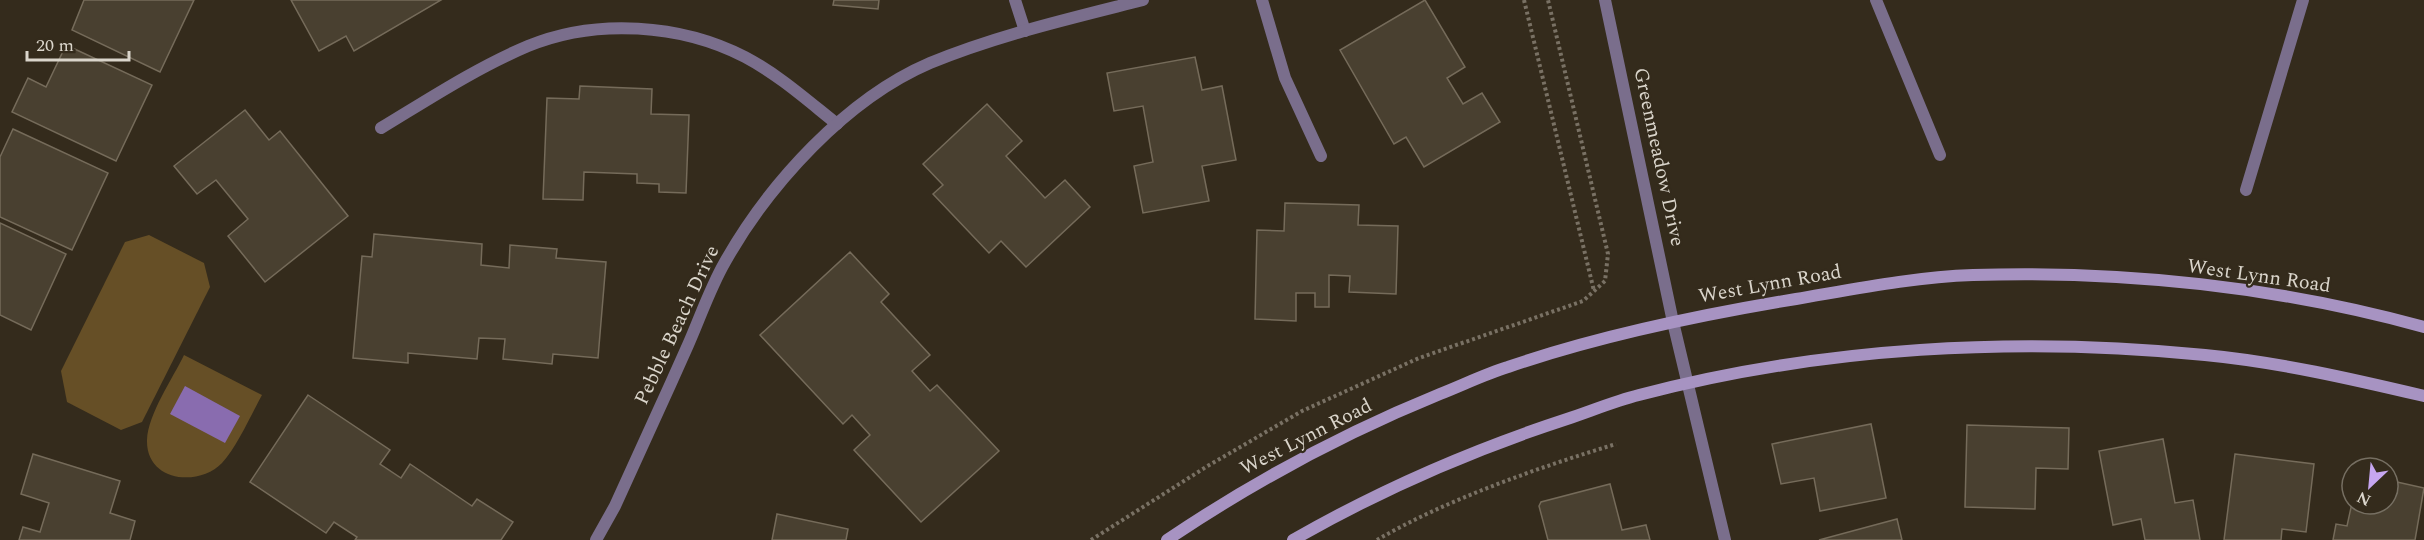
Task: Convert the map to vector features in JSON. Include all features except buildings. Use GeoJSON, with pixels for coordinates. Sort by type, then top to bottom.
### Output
{"type":"FeatureCollection","features":[{"type":"Feature","properties":{"kind":"main road","name":"West Lynn Road"},"geometry":{"type":"LineString","coordinates":[[1167,540],[1222,502],[1303,457],[1403,409],[1506,367],[1673,322],[1879,285],[1970,275],[2065,274],[2230,287],[2380,315],[2424,327]]}},
{"type":"Feature","properties":{"kind":"main road"},"geometry":{"type":"LineString","coordinates":[[1293,540],[1413,479],[1506,439],[1636,395],[1688,383],[1824,360],[1902,351],[2010,346],[2091,348],[2207,355],[2355,379],[2424,396]]}},
{"type":"Feature","properties":{"kind":"street"},"geometry":{"type":"LineString","coordinates":[[1015,0],[1025,31]]}},
{"type":"Feature","properties":{"kind":"street","name":"Pebble Beach Drive"},"geometry":{"type":"LineString","coordinates":[[596,540],[615,506],[724,263],[775,188],[837,124],[879,91],[929,64],[1025,31],[1143,0]]}},
{"type":"Feature","properties":{"kind":"street"},"geometry":{"type":"LineString","coordinates":[[1262,0],[1285,78],[1320,156]]}},
{"type":"Feature","properties":{"kind":"street","name":"Greenmeadow Drive"},"geometry":{"type":"LineString","coordinates":[[1605,0],[1673,322],[1725,540]]}},
{"type":"Feature","properties":{"kind":"street"},"geometry":{"type":"LineString","coordinates":[[1876,0],[1940,154]]}},
{"type":"Feature","properties":{"kind":"street"},"geometry":{"type":"LineString","coordinates":[[2246,190],[2302,0]]}},
{"type":"Feature","properties":{"kind":"street"},"geometry":{"type":"LineString","coordinates":[[381,128],[478,70],[530,45],[577,32],[640,28],[690,35],[745,57],[783,81],[837,124]]}},
{"type":"Feature","properties":{"kind":"path"},"geometry":{"type":"LineString","coordinates":[[1524,0],[1594,292]]}},
{"type":"Feature","properties":{"kind":"path"},"geometry":{"type":"LineString","coordinates":[[1091,540],[1206,467],[1302,411],[1419,358],[1583,301],[1605,281],[1608,254],[1548,0]]}},
{"type":"Feature","properties":{"kind":"path"},"geometry":{"type":"LineString","coordinates":[[1377,540],[1401,526],[1556,462],[1616,444]]}},
{"type":"Feature","properties":{"kind":"shaded area"},"geometry":{"type":"Polygon","coordinates":[[[149,235],[204,263],[210,287],[142,422],[121,430],[67,402],[61,371],[125,242],[149,235]]]}},
{"type":"Feature","properties":{"kind":"shaded area"},"geometry":{"type":"Polygon","coordinates":[[[184,355],[262,395],[238,440],[222,463],[212,471],[188,477],[164,472],[155,465],[149,454],[147,440],[156,408],[184,355]]]}},
{"type":"Feature","properties":{"kind":"shaded area"},"geometry":{"type":"Polygon","coordinates":[[[185,386],[240,416],[225,443],[170,414],[185,386]]]}}]}
